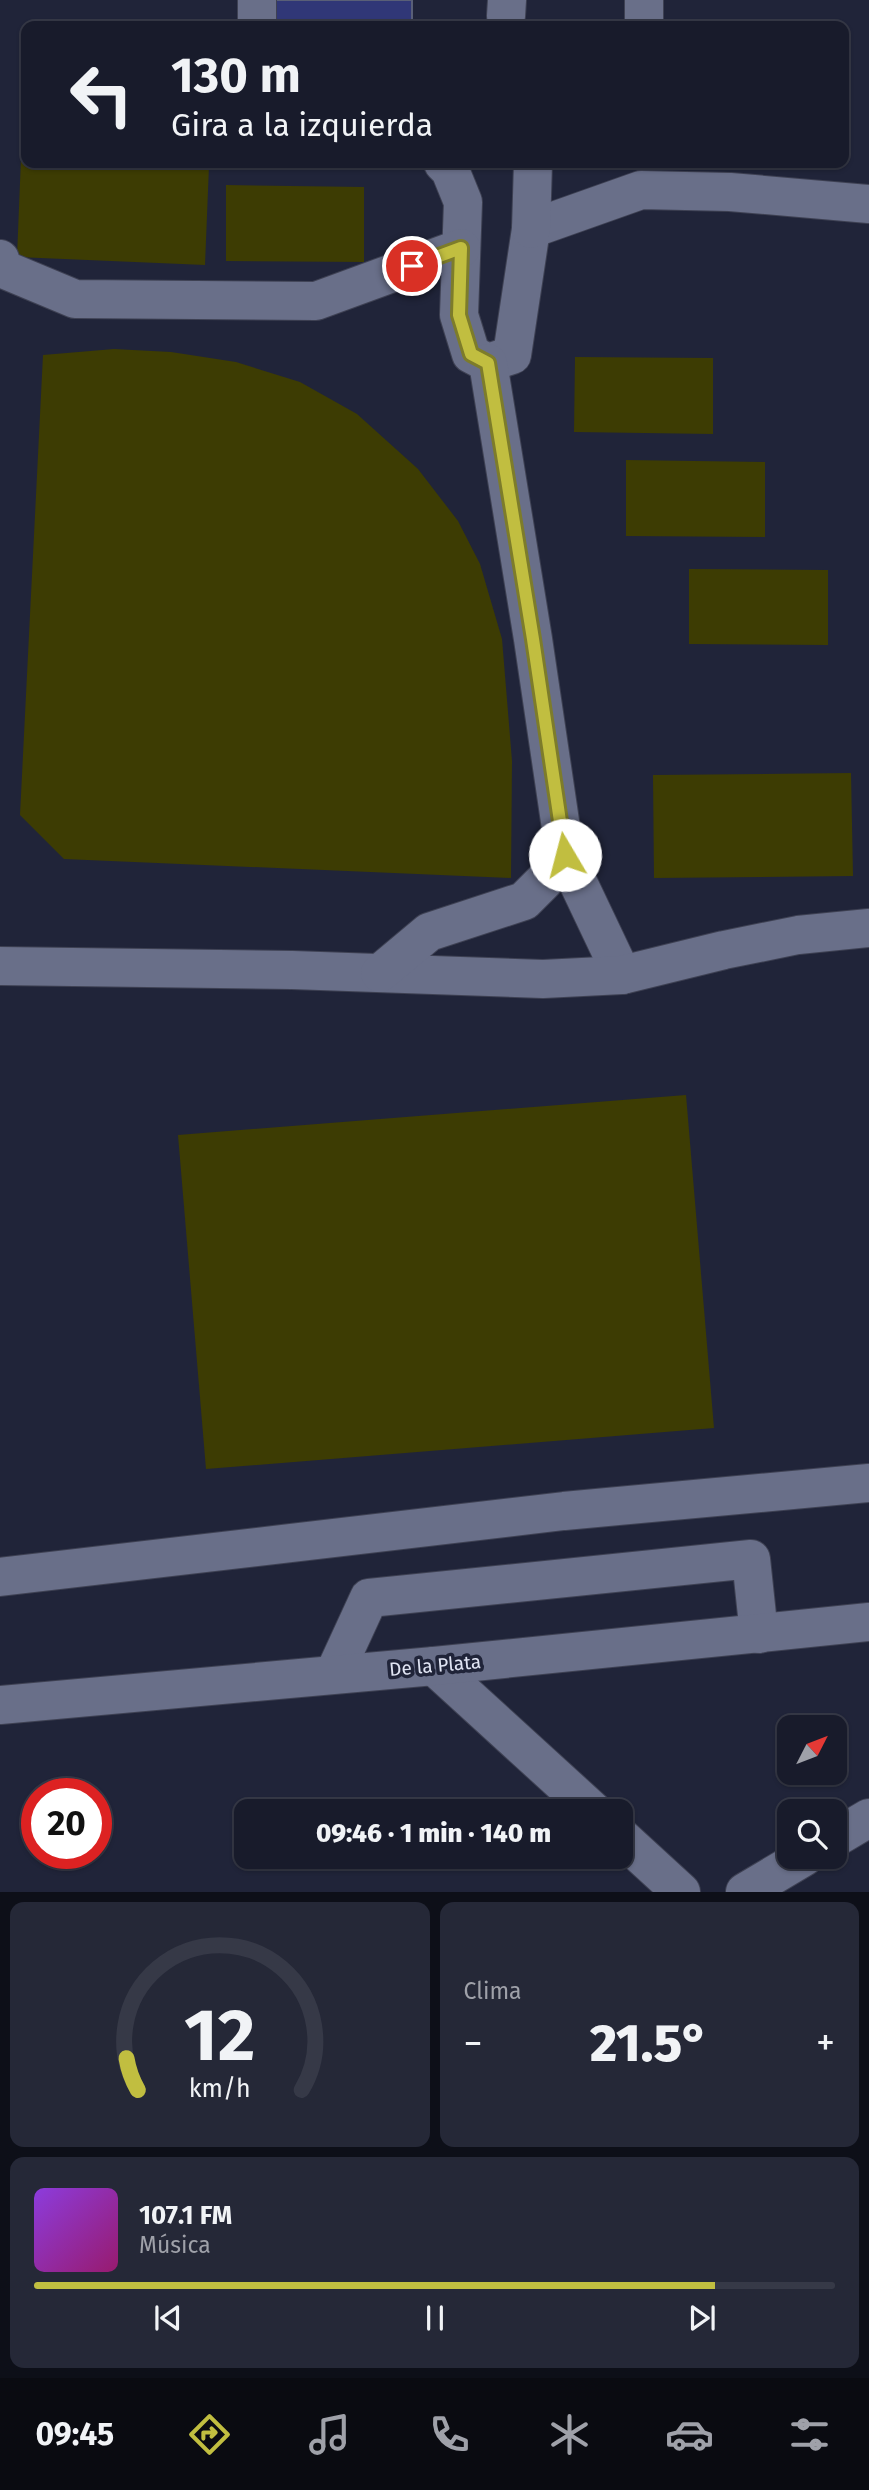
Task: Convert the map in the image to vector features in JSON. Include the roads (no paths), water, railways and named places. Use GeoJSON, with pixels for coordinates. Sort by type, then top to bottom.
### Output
{"type":"FeatureCollection","features":[{"type":"Feature","properties":{"kind":"street"},"geometry":{"type":"LineString","coordinates":[[257,0],[257,21]]}},
{"type":"Feature","properties":{"kind":"street"},"geometry":{"type":"LineString","coordinates":[[643,21],[644,0]]}},
{"type":"Feature","properties":{"kind":"street"},"geometry":{"type":"LineString","coordinates":[[448,168],[463,202],[459,315],[471,354],[488,363],[512,355],[531,229],[533,168]]}},
{"type":"Feature","properties":{"kind":"street"},"geometry":{"type":"LineString","coordinates":[[531,229],[642,176],[730,192],[869,204]]}},
{"type":"Feature","properties":{"kind":"street"},"geometry":{"type":"LineString","coordinates":[[0,258],[3,269],[75,299],[316,301],[461,248]]}},
{"type":"Feature","properties":{"kind":"street"},"geometry":{"type":"LineString","coordinates":[[488,363],[565,855],[622,975]]}},
{"type":"Feature","properties":{"kind":"street"},"geometry":{"type":"LineString","coordinates":[[380,973],[429,932],[524,901],[565,855]]}},
{"type":"Feature","properties":{"kind":"street"},"geometry":{"type":"LineString","coordinates":[[0,966],[543,979],[622,975],[798,935],[869,928]]}},
{"type":"Feature","properties":{"kind":"street"},"geometry":{"type":"LineString","coordinates":[[0,1577],[564,1511],[869,1483]]}},
{"type":"Feature","properties":{"kind":"street"},"geometry":{"type":"LineString","coordinates":[[334,1674],[369,1598],[751,1559],[758,1634]]}},
{"type":"Feature","properties":{"kind":"street","name":"De la Plata"},"geometry":{"type":"LineString","coordinates":[[0,1705],[435,1666],[869,1622]]}},
{"type":"Feature","properties":{"kind":"street"},"geometry":{"type":"LineString","coordinates":[[435,1666],[580,1799]]}},
{"type":"Feature","properties":{"kind":"street"},"geometry":{"type":"LineString","coordinates":[[847,1831],[869,1818]]}},
{"type":"Feature","properties":{"kind":"street"},"geometry":{"type":"LineString","coordinates":[[633,1848],[681,1892]]}},
{"type":"Feature","properties":{"kind":"street"},"geometry":{"type":"LineString","coordinates":[[745,1892],[784,1869]]}}]}
